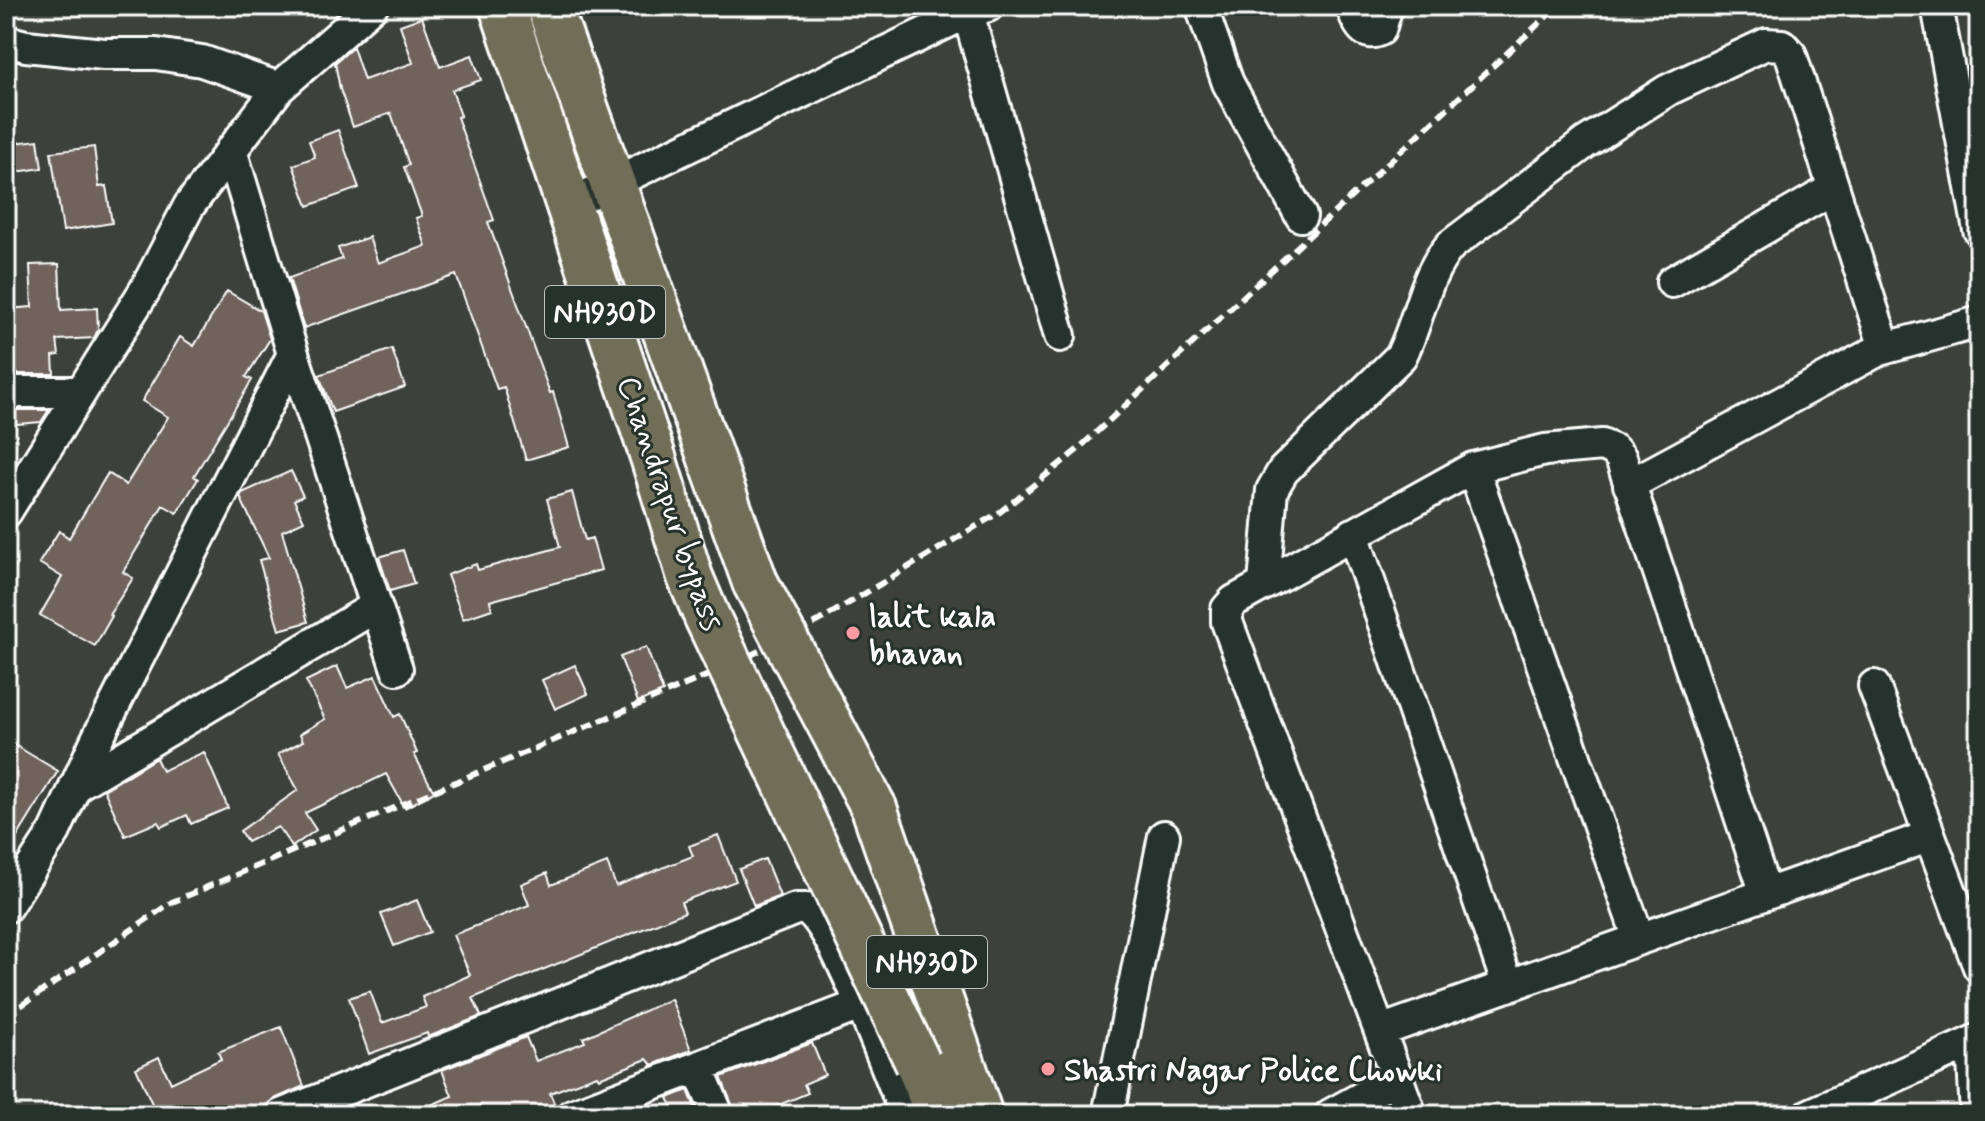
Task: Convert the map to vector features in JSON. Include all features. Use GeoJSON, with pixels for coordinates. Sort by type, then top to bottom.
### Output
{"type":"FeatureCollection","features":[{"type":"Feature","properties":{"kind":"highway","name":"Chandrapur bypass"},"geometry":{"type":"LineString","coordinates":[[502,6],[690,577],[918,1063],[938,1115]]}},
{"type":"Feature","properties":{"kind":"highway","name":"Chandrapur bypass"},"geometry":{"type":"LineString","coordinates":[[549,6],[755,582],[874,808],[980,1115]]}},
{"type":"Feature","properties":{"kind":"street"},"geometry":{"type":"LineString","coordinates":[[6,512],[145,290],[189,206],[279,88],[372,6]]}},
{"type":"Feature","properties":{"kind":"street"},"geometry":{"type":"LineString","coordinates":[[1201,6],[1228,83],[1301,216]]}},
{"type":"Feature","properties":{"kind":"street"},"geometry":{"type":"LineString","coordinates":[[1351,6],[1359,25],[1365,32],[1373,33],[1380,30],[1387,6]]}},
{"type":"Feature","properties":{"kind":"street"},"geometry":{"type":"LineString","coordinates":[[1937,6],[1979,230]]}},
{"type":"Feature","properties":{"kind":"street"},"geometry":{"type":"LineString","coordinates":[[569,204],[974,8],[1060,336]]}},
{"type":"Feature","properties":{"kind":"street"},"geometry":{"type":"LineString","coordinates":[[6,41],[104,54],[156,54],[202,61],[279,88]]}},
{"type":"Feature","properties":{"kind":"street"},"geometry":{"type":"LineString","coordinates":[[1264,584],[1272,490],[1283,471],[1401,356],[1410,339],[1430,276],[1451,245],[1585,143],[1668,90],[1766,44],[1782,45],[1791,55],[1885,348]]}},
{"type":"Feature","properties":{"kind":"street"},"geometry":{"type":"LineString","coordinates":[[231,150],[293,354],[397,669]]}},
{"type":"Feature","properties":{"kind":"street"},"geometry":{"type":"LineString","coordinates":[[1672,282],[1834,188]]}},
{"type":"Feature","properties":{"kind":"street"},"geometry":{"type":"LineString","coordinates":[[1629,485],[1885,348],[1979,322]]}},
{"type":"Feature","properties":{"kind":"street"},"geometry":{"type":"LineString","coordinates":[[6,907],[55,831],[143,647],[293,354]]}},
{"type":"Feature","properties":{"kind":"street"},"geometry":{"type":"LineString","coordinates":[[6,392],[81,392]]}},
{"type":"Feature","properties":{"kind":"street"},"geometry":{"type":"LineString","coordinates":[[1411,1115],[1227,622],[1227,609],[1234,601],[1473,468],[1545,450],[1602,445],[1614,450],[1621,458],[1766,894]]}},
{"type":"Feature","properties":{"kind":"street"},"geometry":{"type":"LineString","coordinates":[[1473,468],[1639,939]]}},
{"type":"Feature","properties":{"kind":"street"},"geometry":{"type":"LineString","coordinates":[[1353,534],[1508,986]]}},
{"type":"Feature","properties":{"kind":"street"},"geometry":{"type":"LineString","coordinates":[[75,786],[375,607]]}},
{"type":"Feature","properties":{"kind":"street"},"geometry":{"type":"LineString","coordinates":[[1874,686],[1979,967]]}},
{"type":"Feature","properties":{"kind":"street"},"geometry":{"type":"LineString","coordinates":[[1108,1115],[1164,836]]}},
{"type":"Feature","properties":{"kind":"street"},"geometry":{"type":"LineString","coordinates":[[1380,1031],[1930,836]]}},
{"type":"Feature","properties":{"kind":"street"},"geometry":{"type":"LineString","coordinates":[[281,1115],[796,909],[807,909],[823,924],[906,1115]]}},
{"type":"Feature","properties":{"kind":"street"},"geometry":{"type":"LineString","coordinates":[[572,1115],[860,1005]]}},
{"type":"Feature","properties":{"kind":"street"},"geometry":{"type":"LineString","coordinates":[[1809,1115],[1975,1041],[1976,1115]]}},
{"type":"Feature","properties":{"kind":"street"},"geometry":{"type":"LineString","coordinates":[[698,1068],[718,1115]]}},
{"type":"Feature","properties":{"kind":"street"},"geometry":{"type":"LineString","coordinates":[[1330,1115],[1397,1078]]}},
{"type":"Feature","properties":{"kind":"building"},"geometry":{"type":"Polygon","coordinates":[[[422,17],[440,67],[472,55],[481,80],[452,90],[461,116],[457,117],[494,220],[488,222],[550,393],[553,392],[569,447],[526,460],[504,387],[497,389],[456,275],[304,328],[289,278],[342,259],[338,248],[369,237],[378,263],[426,246],[416,218],[422,216],[404,167],[409,165],[391,113],[353,127],[335,63],[353,47],[364,80],[413,63],[400,25],[422,17]]]}},
{"type":"Feature","properties":{"kind":"building"},"geometry":{"type":"Polygon","coordinates":[[[338,130],[359,188],[308,206],[293,165],[315,157],[309,141],[338,130]]]}},
{"type":"Feature","properties":{"kind":"building"},"geometry":{"type":"Polygon","coordinates":[[[38,140],[42,168],[10,173],[6,144],[38,140]]]}},
{"type":"Feature","properties":{"kind":"building"},"geometry":{"type":"Polygon","coordinates":[[[94,147],[99,187],[106,186],[112,223],[63,231],[51,152],[94,147]]]}},
{"type":"Feature","properties":{"kind":"building"},"geometry":{"type":"Polygon","coordinates":[[[59,264],[61,310],[97,308],[98,330],[94,338],[57,340],[59,355],[53,356],[54,374],[6,374],[6,309],[32,307],[30,265],[59,264]]]}},
{"type":"Feature","properties":{"kind":"building"},"geometry":{"type":"Polygon","coordinates":[[[227,291],[261,311],[270,339],[246,377],[252,380],[194,476],[198,479],[177,513],[163,505],[123,572],[133,578],[109,615],[112,616],[95,646],[40,615],[62,577],[39,563],[59,531],[69,538],[108,473],[126,485],[168,417],[142,401],[180,337],[194,346],[227,291]]]}},
{"type":"Feature","properties":{"kind":"building"},"geometry":{"type":"Polygon","coordinates":[[[392,349],[405,387],[333,412],[319,375],[392,349]]]}},
{"type":"Feature","properties":{"kind":"building"},"geometry":{"type":"Polygon","coordinates":[[[6,410],[49,410],[41,422],[6,425],[6,410]]]}},
{"type":"Feature","properties":{"kind":"building"},"geometry":{"type":"Polygon","coordinates":[[[291,471],[303,496],[294,500],[304,521],[282,531],[308,622],[279,630],[259,560],[269,558],[240,497],[242,493],[291,471]]]}},
{"type":"Feature","properties":{"kind":"building"},"geometry":{"type":"Polygon","coordinates":[[[572,492],[585,540],[592,538],[601,570],[490,601],[492,609],[463,619],[447,575],[476,564],[478,570],[560,547],[547,499],[572,492]]]}},
{"type":"Feature","properties":{"kind":"building"},"geometry":{"type":"Polygon","coordinates":[[[403,550],[414,584],[390,591],[379,557],[403,550]]]}},
{"type":"Feature","properties":{"kind":"building"},"geometry":{"type":"Polygon","coordinates":[[[646,647],[663,692],[638,702],[620,657],[646,647]]]}},
{"type":"Feature","properties":{"kind":"building"},"geometry":{"type":"Polygon","coordinates":[[[575,665],[588,694],[555,709],[542,680],[575,665]]]}},
{"type":"Feature","properties":{"kind":"building"},"geometry":{"type":"Polygon","coordinates":[[[337,666],[347,688],[375,676],[394,717],[400,714],[417,753],[414,754],[434,792],[405,808],[386,774],[305,813],[316,830],[292,847],[278,827],[247,842],[240,831],[298,790],[278,754],[303,741],[300,734],[325,719],[306,681],[337,666]]]}},
{"type":"Feature","properties":{"kind":"building"},"geometry":{"type":"Polygon","coordinates":[[[13,744],[58,771],[6,855],[6,756],[13,744]]]}},
{"type":"Feature","properties":{"kind":"building"},"geometry":{"type":"Polygon","coordinates":[[[204,752],[228,808],[191,824],[187,815],[161,827],[158,822],[125,836],[104,790],[156,758],[162,771],[204,752]]]}},
{"type":"Feature","properties":{"kind":"building"},"geometry":{"type":"Polygon","coordinates":[[[718,835],[736,881],[681,902],[685,912],[473,998],[481,1016],[428,1037],[427,1033],[369,1054],[349,998],[370,991],[382,1023],[426,1007],[422,997],[470,975],[453,935],[529,905],[521,884],[547,873],[551,885],[607,863],[616,886],[693,856],[689,846],[718,835]]]}},
{"type":"Feature","properties":{"kind":"building"},"geometry":{"type":"Polygon","coordinates":[[[765,859],[780,896],[754,906],[739,869],[765,859]]]}},
{"type":"Feature","properties":{"kind":"building"},"geometry":{"type":"Polygon","coordinates":[[[417,900],[430,932],[394,946],[381,914],[417,900]]]}},
{"type":"Feature","properties":{"kind":"building"},"geometry":{"type":"Polygon","coordinates":[[[671,999],[691,1050],[652,1065],[647,1059],[550,1093],[556,1108],[539,1115],[408,1115],[452,1096],[442,1070],[526,1037],[536,1061],[585,1042],[583,1038],[671,999]]]}},
{"type":"Feature","properties":{"kind":"building"},"geometry":{"type":"Polygon","coordinates":[[[281,1027],[304,1086],[274,1099],[266,1105],[263,1115],[157,1115],[136,1068],[159,1057],[171,1083],[221,1059],[218,1052],[281,1027]]]}},
{"type":"Feature","properties":{"kind":"building"},"geometry":{"type":"Polygon","coordinates":[[[812,1043],[825,1075],[804,1084],[808,1093],[755,1115],[736,1115],[721,1077],[812,1043]]]}},
{"type":"Feature","properties":{"kind":"building"},"geometry":{"type":"Polygon","coordinates":[[[688,1090],[697,1112],[677,1115],[668,1098],[688,1090]]]}},
{"type":"Feature","properties":{"kind":"railway"},"geometry":{"type":"LineString","coordinates":[[6,1016],[172,902],[725,668],[819,621],[1000,512],[1076,451],[1558,6]]}},
{"type":"Feature","properties":{"kind":"place","name":"lalit kala bhavan"},"geometry":{"type":"Point","coordinates":[853,633]}},
{"type":"Feature","properties":{"kind":"place","name":"Shastri Nagar Police Chowki"},"geometry":{"type":"Point","coordinates":[1048,1069]}}]}
